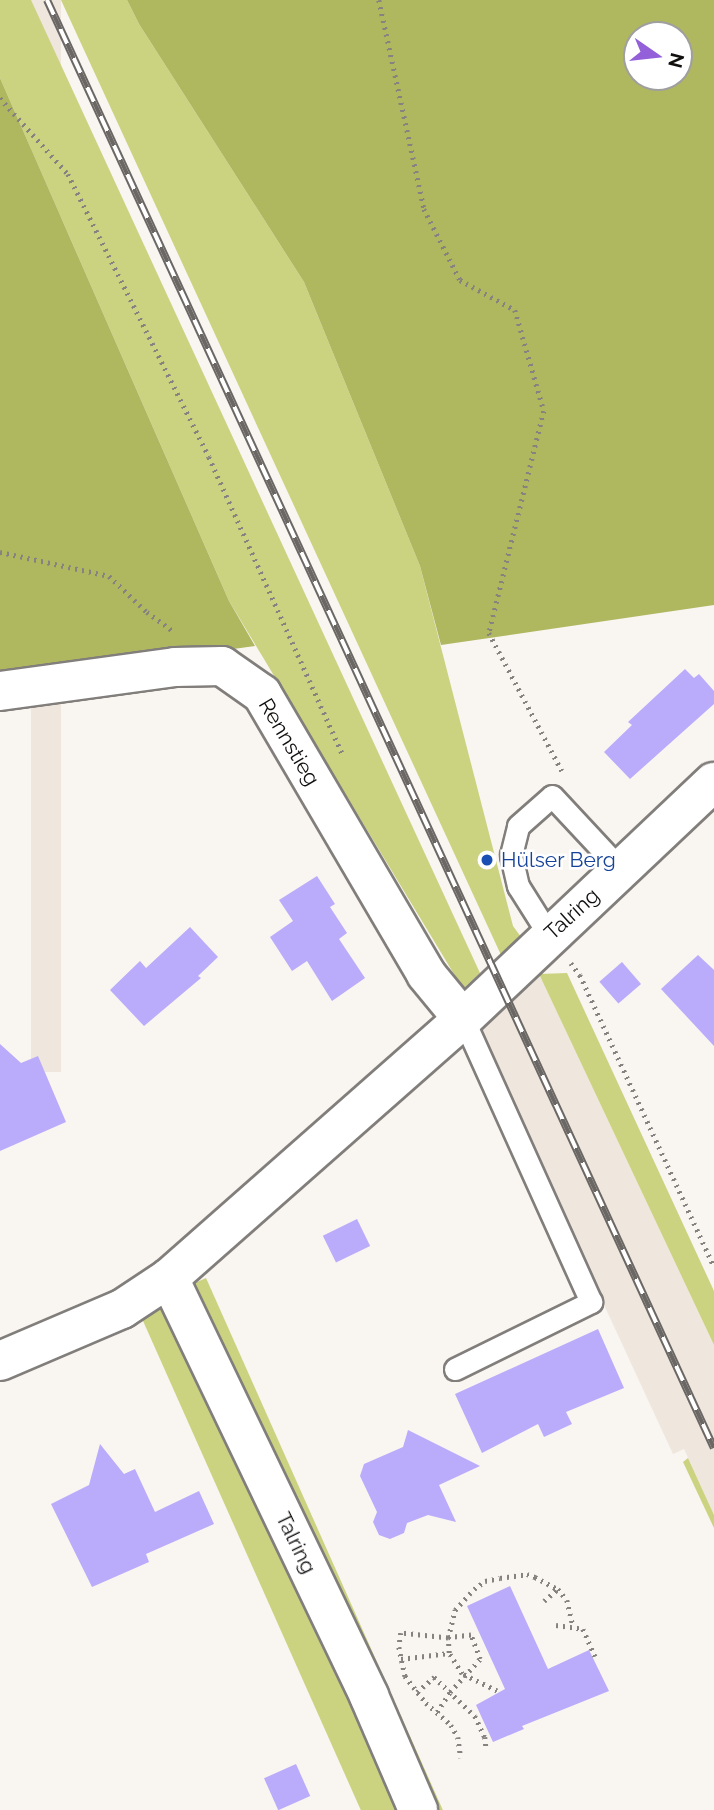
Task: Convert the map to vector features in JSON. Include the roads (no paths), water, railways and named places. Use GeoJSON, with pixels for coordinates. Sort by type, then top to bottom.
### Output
{"type":"FeatureCollection","features":[{"type":"Feature","properties":{"kind":"street","name":"Rennstieg"},"geometry":{"type":"LineString","coordinates":[[0,691],[174,667],[222,666],[262,694],[426,974],[463,1019]]}},
{"type":"Feature","properties":{"kind":"street","name":"Talring"},"geometry":{"type":"LineString","coordinates":[[0,1362],[122,1309],[169,1278],[463,1019],[714,782]]}},
{"type":"Feature","properties":{"kind":"street","name":"Talring"},"geometry":{"type":"LineString","coordinates":[[169,1278],[369,1696],[418,1810]]}},
{"type":"Feature","properties":{"kind":"lane"},"geometry":{"type":"LineString","coordinates":[[549,935],[518,886],[511,855],[518,826],[552,796],[621,870]]}},
{"type":"Feature","properties":{"kind":"lane"},"geometry":{"type":"LineString","coordinates":[[456,1369],[591,1302],[463,1019]]}},
{"type":"Feature","properties":{"kind":"railway"},"geometry":{"type":"LineString","coordinates":[[47,0],[714,1448]]}},
{"type":"Feature","properties":{"kind":"place","name":"Hülser Berg"},"geometry":{"type":"Point","coordinates":[487,860]}}]}
